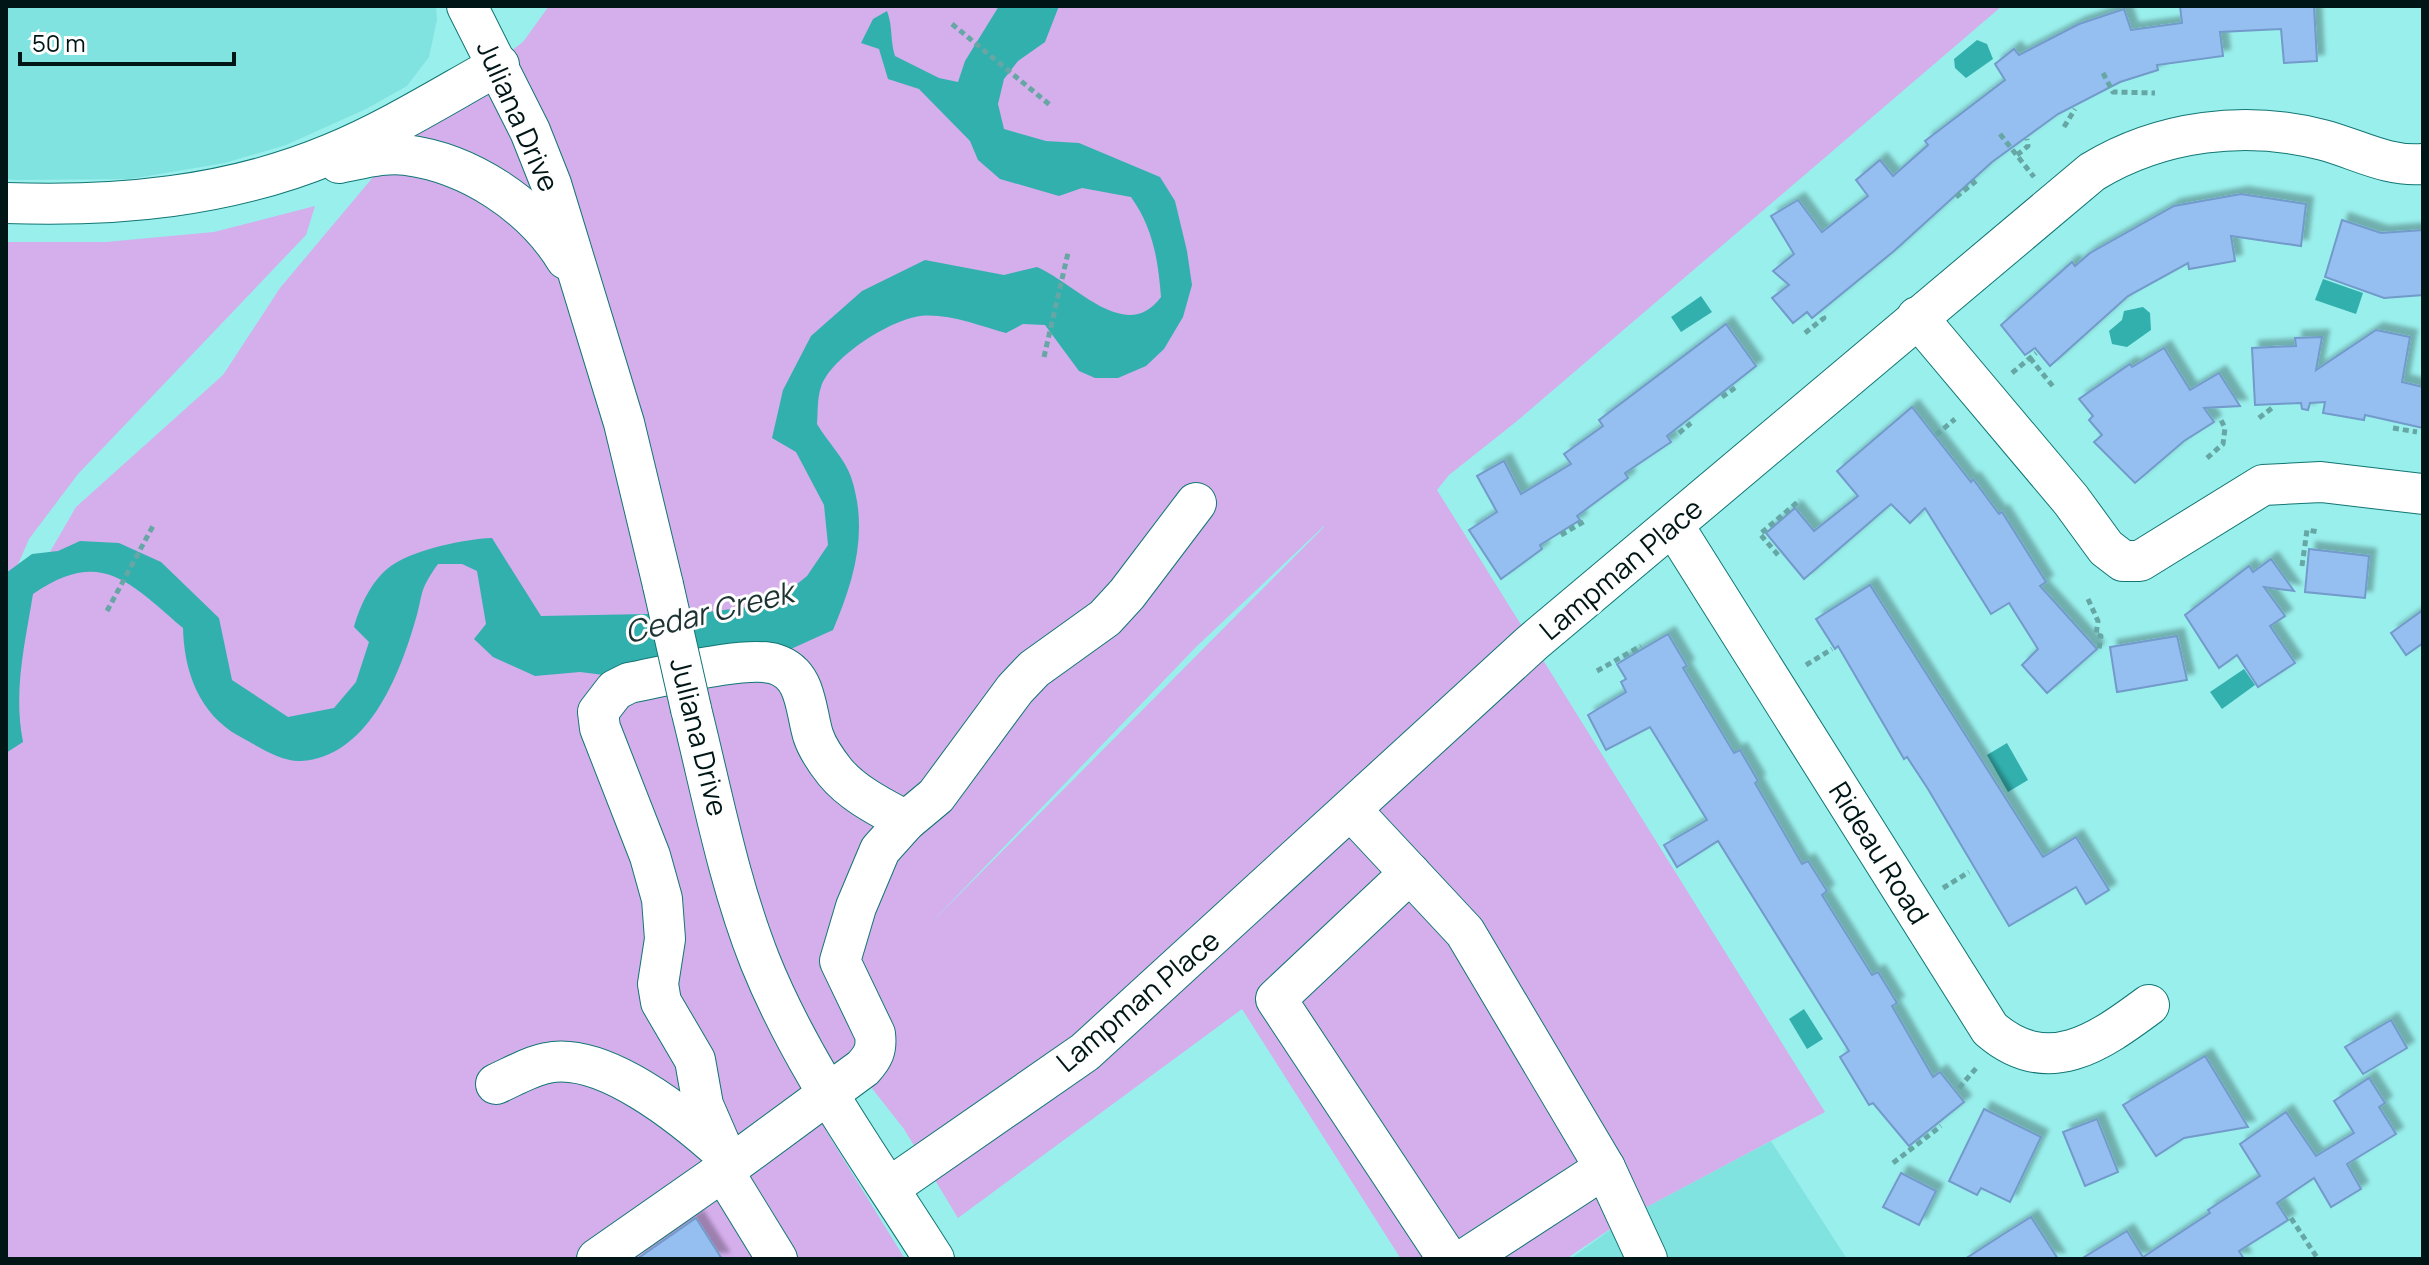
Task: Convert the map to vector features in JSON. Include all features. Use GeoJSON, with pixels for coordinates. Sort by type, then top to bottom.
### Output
{"type":"FeatureCollection","features":[{"type":"Feature","properties":{"kind":"street","name":"Juliana Drive"},"geometry":{"type":"LineString","coordinates":[[467,6],[499,65],[551,184],[593,317],[663,585],[737,891],[759,959],[827,1094],[934,1259]]}},
{"type":"Feature","properties":{"kind":"street"},"geometry":{"type":"LineString","coordinates":[[265,177],[365,138],[499,65]]}},
{"type":"Feature","properties":{"kind":"street","name":"Lampman Place"},"geometry":{"type":"LineString","coordinates":[[889,1188],[1085,1052],[1352,811],[1532,643],[2081,179],[2121,156],[2167,141],[2226,129],[2290,133],[2382,161],[2423,164]]}},
{"type":"Feature","properties":{"kind":"street"},"geometry":{"type":"LineString","coordinates":[[6,203],[111,204],[216,189],[383,155],[406,155],[466,173],[506,195],[540,224],[564,256],[593,317]]}},
{"type":"Feature","properties":{"kind":"street"},"geometry":{"type":"LineString","coordinates":[[1917,317],[2071,500],[2106,548],[2123,561],[2140,561],[2263,485],[2321,482],[2423,494]]}},
{"type":"Feature","properties":{"kind":"street"},"geometry":{"type":"LineString","coordinates":[[597,1259],[724,1162],[827,1094],[873,1058],[875,1034],[840,961],[845,936],[880,850],[906,821],[936,796],[1015,689],[1034,669],[1096,626],[1127,594],[1196,503]]}},
{"type":"Feature","properties":{"kind":"street","name":"Rideau Road"},"geometry":{"type":"LineString","coordinates":[[1673,525],[1990,1029],[2004,1041],[2028,1050],[2066,1052],[2096,1042],[2149,1005]]}},
{"type":"Feature","properties":{"kind":"street"},"geometry":{"type":"LineString","coordinates":[[777,1259],[724,1162],[710,1125],[695,1060],[661,1002],[658,984],[665,939],[662,899],[650,856],[600,728],[598,712],[615,690],[629,683],[741,663],[773,663],[792,672],[803,691],[814,738],[836,774],[869,801],[906,821]]}},
{"type":"Feature","properties":{"kind":"street"},"geometry":{"type":"LineString","coordinates":[[1352,811],[1465,932],[1605,1168],[1642,1257]]}},
{"type":"Feature","properties":{"kind":"street"},"geometry":{"type":"LineString","coordinates":[[1410,873],[1276,999],[1448,1259]]}},
{"type":"Feature","properties":{"kind":"street"},"geometry":{"type":"LineString","coordinates":[[496,1084],[547,1063],[582,1063],[627,1083],[662,1105],[724,1162]]}},
{"type":"Feature","properties":{"kind":"street"},"geometry":{"type":"LineString","coordinates":[[1465,1259],[1605,1168]]}},
{"type":"Feature","properties":{"kind":"path"},"geometry":{"type":"LineString","coordinates":[[952,24],[1050,105]]}},
{"type":"Feature","properties":{"kind":"path"},"geometry":{"type":"LineString","coordinates":[[2103,73],[2113,92],[2155,93]]}},
{"type":"Feature","properties":{"kind":"path"},"geometry":{"type":"LineString","coordinates":[[2064,127],[2075,109]]}},
{"type":"Feature","properties":{"kind":"path"},"geometry":{"type":"LineString","coordinates":[[2000,134],[2054,202]]}},
{"type":"Feature","properties":{"kind":"path"},"geometry":{"type":"LineString","coordinates":[[2017,155],[2028,146],[2027,139]]}},
{"type":"Feature","properties":{"kind":"path"},"geometry":{"type":"LineString","coordinates":[[1956,197],[1976,181]]}},
{"type":"Feature","properties":{"kind":"path"},"geometry":{"type":"LineString","coordinates":[[1044,357],[1051,338],[1068,253]]}},
{"type":"Feature","properties":{"kind":"path"},"geometry":{"type":"LineString","coordinates":[[1805,333],[1824,318],[1821,314]]}},
{"type":"Feature","properties":{"kind":"path"},"geometry":{"type":"LineString","coordinates":[[2012,373],[2036,353]]}},
{"type":"Feature","properties":{"kind":"path"},"geometry":{"type":"LineString","coordinates":[[2030,358],[2055,389]]}},
{"type":"Feature","properties":{"kind":"path"},"geometry":{"type":"LineString","coordinates":[[1722,397],[1736,387]]}},
{"type":"Feature","properties":{"kind":"path"},"geometry":{"type":"LineString","coordinates":[[2259,418],[2272,408]]}},
{"type":"Feature","properties":{"kind":"path"},"geometry":{"type":"LineString","coordinates":[[2207,458],[2223,444],[2225,428],[2220,418]]}},
{"type":"Feature","properties":{"kind":"path"},"geometry":{"type":"LineString","coordinates":[[1936,435],[1955,419]]}},
{"type":"Feature","properties":{"kind":"path"},"geometry":{"type":"LineString","coordinates":[[1679,433],[1691,423]]}},
{"type":"Feature","properties":{"kind":"path"},"geometry":{"type":"LineString","coordinates":[[2393,428],[2417,432]]}},
{"type":"Feature","properties":{"kind":"path"},"geometry":{"type":"LineString","coordinates":[[1778,555],[1760,534],[1800,500]]}},
{"type":"Feature","properties":{"kind":"path"},"geometry":{"type":"LineString","coordinates":[[1561,535],[1585,521]]}},
{"type":"Feature","properties":{"kind":"path"},"geometry":{"type":"LineString","coordinates":[[107,611],[154,524]]}},
{"type":"Feature","properties":{"kind":"path"},"geometry":{"type":"LineString","coordinates":[[2302,566],[2307,530],[2319,532]]}},
{"type":"Feature","properties":{"kind":"path"},"geometry":{"type":"LineString","coordinates":[[2088,599],[2098,621],[2096,635],[2101,636],[2099,649]]}},
{"type":"Feature","properties":{"kind":"path"},"geometry":{"type":"LineString","coordinates":[[1597,671],[1641,646]]}},
{"type":"Feature","properties":{"kind":"path"},"geometry":{"type":"LineString","coordinates":[[1806,665],[1832,649]]}},
{"type":"Feature","properties":{"kind":"path"},"geometry":{"type":"LineString","coordinates":[[1943,888],[1969,872]]}},
{"type":"Feature","properties":{"kind":"path"},"geometry":{"type":"LineString","coordinates":[[1959,1088],[1978,1066]]}},
{"type":"Feature","properties":{"kind":"path"},"geometry":{"type":"LineString","coordinates":[[1893,1163],[1941,1126]]}},
{"type":"Feature","properties":{"kind":"path"},"geometry":{"type":"LineString","coordinates":[[2291,1218],[2318,1259]]}},
{"type":"Feature","properties":{"kind":"shaded area"},"geometry":{"type":"Polygon","coordinates":[[[6,6],[436,6],[437,20],[429,57],[407,86],[366,109],[286,145],[225,163],[130,179],[16,180],[6,179],[6,6]]]}},
{"type":"Feature","properties":{"kind":"shaded area"},"geometry":{"type":"Polygon","coordinates":[[[549,6],[2002,6],[1517,421],[1449,475],[1437,490],[1825,1112],[1628,1217],[1566,1259],[1401,1259],[1242,1009],[958,1218],[904,1129],[867,1082],[826,1131],[905,1259],[6,1259],[6,628],[76,507],[223,375],[280,288],[426,114],[523,42],[549,6]],[[1324,527],[1195,648],[928,926],[1324,527]]]}},
{"type":"Feature","properties":{"kind":"shaded area"},"geometry":{"type":"Polygon","coordinates":[[[315,206],[306,235],[78,474],[29,539],[6,592],[6,242],[106,242],[214,232],[315,206]]]}},
{"type":"Feature","properties":{"kind":"shaded area"},"geometry":{"type":"Polygon","coordinates":[[[1771,1141],[1847,1259],[1570,1259],[1628,1217],[1771,1141]]]}},
{"type":"Feature","properties":{"kind":"water","name":"Cedar Creek"},"geometry":{"type":"Polygon","coordinates":[[[999,6],[1059,6],[1045,42],[1018,61],[1004,79],[998,104],[1004,129],[1046,141],[1079,143],[1160,177],[1175,201],[1192,285],[1183,317],[1164,349],[1146,366],[1118,378],[1095,378],[1079,371],[1045,325],[1023,324],[1006,333],[942,316],[920,316],[893,325],[863,342],[836,364],[821,387],[817,424],[851,477],[859,517],[859,536],[853,574],[833,630],[760,663],[644,680],[580,672],[535,676],[493,657],[474,639],[486,624],[477,571],[462,564],[438,564],[424,588],[399,668],[376,711],[362,730],[344,746],[324,756],[293,761],[253,744],[225,727],[214,716],[196,690],[187,660],[183,628],[130,585],[113,576],[96,572],[78,573],[57,580],[33,594],[20,686],[23,742],[6,753],[6,573],[32,554],[58,551],[80,541],[119,543],[161,562],[219,618],[232,680],[288,717],[334,708],[356,682],[369,642],[354,627],[374,584],[394,564],[442,546],[492,538],[541,616],[700,613],[765,605],[786,593],[807,576],[828,545],[824,505],[796,452],[772,438],[783,390],[811,336],[862,291],[925,260],[1004,275],[1037,267],[1116,313],[1132,315],[1147,310],[1161,297],[1153,244],[1145,220],[1131,197],[1082,188],[1059,196],[1000,179],[978,160],[970,141],[919,89],[888,79],[879,49],[861,43],[873,19],[887,11],[895,56],[939,78],[958,82],[965,61],[999,6]]]}},
{"type":"Feature","properties":{"kind":"water"},"geometry":{"type":"Polygon","coordinates":[[[1977,40],[1987,44],[1993,59],[1966,78],[1955,68],[1954,59],[1977,40]]]}},
{"type":"Feature","properties":{"kind":"water"},"geometry":{"type":"Polygon","coordinates":[[[2323,279],[2363,293],[2356,314],[2315,300],[2323,279]]]}},
{"type":"Feature","properties":{"kind":"water"},"geometry":{"type":"Polygon","coordinates":[[[1701,296],[1712,312],[1681,332],[1671,317],[1701,296]]]}},
{"type":"Feature","properties":{"kind":"water"},"geometry":{"type":"Polygon","coordinates":[[[2143,307],[2150,313],[2151,330],[2127,347],[2112,344],[2109,331],[2122,320],[2124,311],[2143,307]]]}},
{"type":"Feature","properties":{"kind":"water"},"geometry":{"type":"Polygon","coordinates":[[[2244,669],[2255,685],[2222,709],[2210,692],[2244,669]]]}},
{"type":"Feature","properties":{"kind":"water"},"geometry":{"type":"Polygon","coordinates":[[[2007,743],[2028,780],[2008,792],[1987,755],[2007,743]]]}},
{"type":"Feature","properties":{"kind":"water"},"geometry":{"type":"Polygon","coordinates":[[[1804,1009],[1823,1039],[1807,1049],[1789,1019],[1804,1009]]]}},
{"type":"Feature","properties":{"kind":"building"},"geometry":{"type":"Polygon","coordinates":[[[2180,6],[2314,6],[2317,61],[2284,63],[2281,29],[2220,32],[2223,56],[2157,65],[2158,70],[2120,82],[2058,114],[1992,162],[1894,251],[1812,318],[1807,312],[1793,323],[1772,298],[1789,285],[1773,271],[1794,254],[1771,216],[1798,200],[1822,232],[1868,196],[1856,180],[1880,160],[1893,176],[1928,145],[1925,141],[2005,80],[1995,64],[2014,49],[2019,55],[2079,24],[2124,9],[2131,30],[2182,23],[2180,6]]]}},
{"type":"Feature","properties":{"kind":"building"},"geometry":{"type":"Polygon","coordinates":[[[2241,194],[2306,204],[2301,246],[2231,236],[2235,261],[2189,269],[2188,263],[2128,296],[2050,366],[2035,348],[2025,355],[2001,325],[2072,262],[2075,266],[2090,253],[2174,206],[2241,194]]]}},
{"type":"Feature","properties":{"kind":"building"},"geometry":{"type":"Polygon","coordinates":[[[2342,220],[2381,233],[2423,230],[2423,295],[2384,298],[2325,277],[2342,220]]]}},
{"type":"Feature","properties":{"kind":"building"},"geometry":{"type":"Polygon","coordinates":[[[1726,324],[1756,366],[1667,436],[1671,442],[1625,473],[1628,478],[1577,516],[1580,520],[1540,545],[1542,549],[1501,579],[1469,530],[1497,512],[1477,476],[1504,461],[1521,494],[1571,464],[1564,454],[1603,426],[1599,420],[1726,324]]]}},
{"type":"Feature","properties":{"kind":"building"},"geometry":{"type":"Polygon","coordinates":[[[2376,330],[2410,337],[2402,382],[2423,387],[2423,428],[2365,415],[2364,420],[2323,413],[2325,402],[2310,403],[2308,410],[2302,409],[2301,403],[2255,405],[2252,348],[2296,346],[2295,338],[2322,337],[2316,370],[2376,330]]]}},
{"type":"Feature","properties":{"kind":"building"},"geometry":{"type":"Polygon","coordinates":[[[2164,348],[2190,390],[2219,373],[2240,406],[2204,408],[2214,422],[2184,441],[2135,483],[2094,442],[2102,435],[2089,420],[2093,416],[2079,399],[2130,364],[2132,367],[2164,348]]]}},
{"type":"Feature","properties":{"kind":"building"},"geometry":{"type":"Polygon","coordinates":[[[1912,407],[1971,482],[1973,479],[1999,514],[2002,512],[2046,582],[2040,586],[2097,649],[2047,693],[2022,665],[2038,649],[2009,603],[1991,614],[1925,508],[1910,523],[1891,504],[1804,579],[1766,533],[1795,508],[1814,531],[1858,496],[1837,471],[1912,407]]]}},
{"type":"Feature","properties":{"kind":"building"},"geometry":{"type":"Polygon","coordinates":[[[2309,549],[2369,556],[2365,598],[2305,592],[2309,549]]]}},
{"type":"Feature","properties":{"kind":"building"},"geometry":{"type":"Polygon","coordinates":[[[2271,559],[2294,591],[2264,587],[2285,616],[2270,626],[2295,663],[2258,687],[2237,655],[2219,668],[2185,615],[2249,566],[2253,572],[2271,559]]]}},
{"type":"Feature","properties":{"kind":"building"},"geometry":{"type":"Polygon","coordinates":[[[1870,585],[2043,857],[2076,837],[2109,890],[2086,904],[2076,887],[2009,926],[1928,789],[1907,757],[1904,759],[1838,646],[1835,649],[1816,619],[1870,585]]]}},
{"type":"Feature","properties":{"kind":"building"},"geometry":{"type":"Polygon","coordinates":[[[2423,610],[2423,643],[2406,655],[2391,633],[2423,610]]]}},
{"type":"Feature","properties":{"kind":"building"},"geometry":{"type":"Polygon","coordinates":[[[1668,634],[1687,666],[1683,668],[1734,753],[1740,750],[1758,781],[1755,783],[1802,864],[1808,861],[1827,891],[1822,895],[1872,975],[1878,972],[1897,1003],[1892,1006],[1933,1077],[1940,1072],[1964,1102],[1909,1146],[1873,1103],[1869,1105],[1840,1057],[1849,1051],[1718,841],[1677,867],[1664,845],[1707,820],[1650,727],[1606,750],[1588,715],[1626,692],[1621,682],[1626,679],[1617,664],[1668,634]]]}},
{"type":"Feature","properties":{"kind":"building"},"geometry":{"type":"Polygon","coordinates":[[[2177,636],[2187,680],[2117,692],[2110,647],[2177,636]]]}},
{"type":"Feature","properties":{"kind":"building"},"geometry":{"type":"Polygon","coordinates":[[[2391,1020],[2407,1048],[2363,1074],[2345,1047],[2391,1020]]]}},
{"type":"Feature","properties":{"kind":"building"},"geometry":{"type":"Polygon","coordinates":[[[2205,1056],[2248,1127],[2184,1138],[2156,1156],[2123,1105],[2205,1056]]]}},
{"type":"Feature","properties":{"kind":"building"},"geometry":{"type":"Polygon","coordinates":[[[2369,1078],[2385,1103],[2379,1107],[2396,1134],[2347,1164],[2361,1189],[2331,1207],[2314,1178],[2277,1203],[2288,1220],[2239,1251],[2244,1259],[2081,1259],[2127,1231],[2143,1257],[2210,1213],[2208,1210],[2260,1176],[2240,1144],[2286,1112],[2316,1156],[2354,1133],[2334,1101],[2369,1078]]]}},
{"type":"Feature","properties":{"kind":"building"},"geometry":{"type":"Polygon","coordinates":[[[1984,1109],[2041,1137],[2010,1202],[1981,1188],[1977,1195],[1949,1181],[1984,1109]]]}},
{"type":"Feature","properties":{"kind":"building"},"geometry":{"type":"Polygon","coordinates":[[[2097,1119],[2118,1172],[2085,1186],[2063,1132],[2097,1119]]]}},
{"type":"Feature","properties":{"kind":"building"},"geometry":{"type":"Polygon","coordinates":[[[1901,1173],[1936,1191],[1919,1225],[1883,1207],[1901,1173]]]}},
{"type":"Feature","properties":{"kind":"building"},"geometry":{"type":"Polygon","coordinates":[[[2031,1217],[2058,1259],[1965,1259],[2002,1235],[2031,1217]]]}},
{"type":"Feature","properties":{"kind":"building"},"geometry":{"type":"Polygon","coordinates":[[[696,1218],[722,1259],[637,1259],[696,1218]]]}}]}
